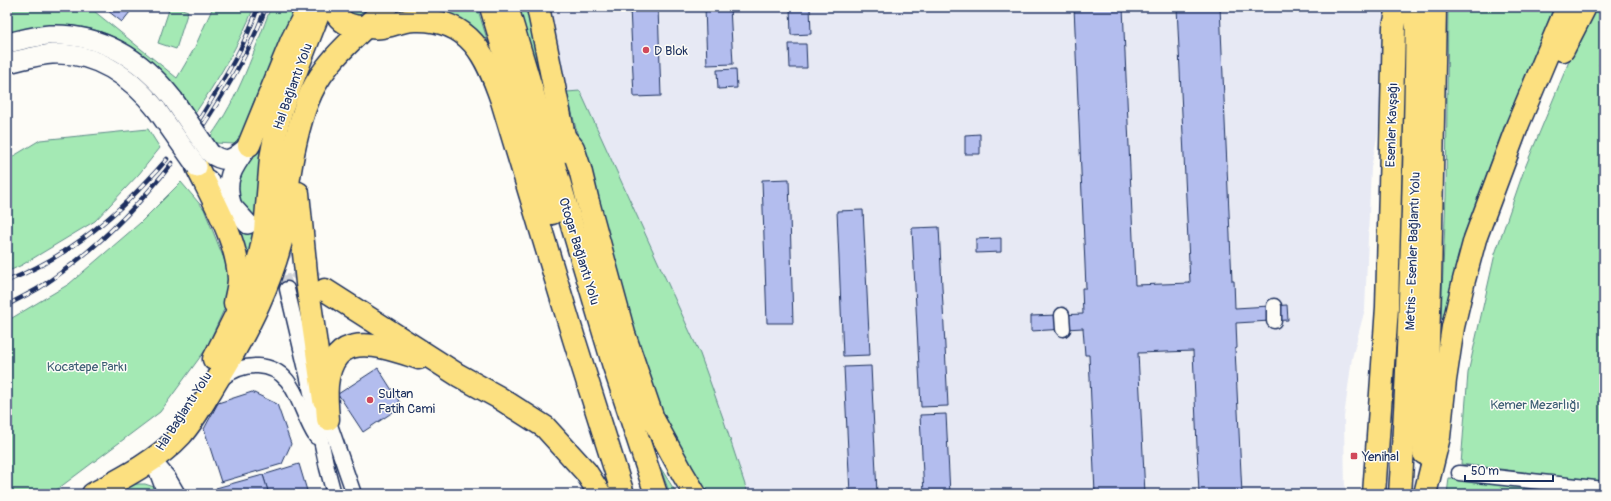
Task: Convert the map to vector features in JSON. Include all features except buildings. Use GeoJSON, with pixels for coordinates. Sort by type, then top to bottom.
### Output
{"type":"FeatureCollection","features":[{"type":"Feature","properties":{"kind":"main road"},"geometry":{"type":"LineString","coordinates":[[232,207],[228,193],[228,185],[234,165],[249,145],[292,40],[308,7]]}},
{"type":"Feature","properties":{"kind":"main road","name":"Hal Bağlantı Yolu"},"geometry":{"type":"LineString","coordinates":[[152,458],[194,396],[249,289],[263,245],[273,143],[282,107],[321,7]]}},
{"type":"Feature","properties":{"kind":"main road"},"geometry":{"type":"LineString","coordinates":[[332,7],[336,15],[345,24],[356,27],[381,27],[415,20],[429,20],[442,23],[458,30],[480,49],[489,66],[502,101],[574,339],[623,494]]}},
{"type":"Feature","properties":{"kind":"main road","name":"Hal Bağlantı Yolu"},"geometry":{"type":"LineString","coordinates":[[152,458],[168,447],[181,435],[216,383],[250,324],[276,257],[286,219],[289,178],[304,109],[311,92],[320,76],[335,57],[386,7]]}},
{"type":"Feature","properties":{"kind":"main road","name":"Otogar Bağlantı Yolu"},"geometry":{"type":"LineString","coordinates":[[491,7],[637,494]]}},
{"type":"Feature","properties":{"kind":"main road","name":"Otogar Bağlantı Yolu"},"geometry":{"type":"LineString","coordinates":[[507,7],[613,363],[656,494]]}},
{"type":"Feature","properties":{"kind":"main road"},"geometry":{"type":"LineString","coordinates":[[538,7],[564,137],[611,329],[614,345],[613,363]]}},
{"type":"Feature","properties":{"kind":"main road","name":"Metris - Esenler Bağlantı Yolu"},"geometry":{"type":"LineString","coordinates":[[1400,494],[1405,430],[1411,280],[1417,7]]}},
{"type":"Feature","properties":{"kind":"main road","name":"Metris - Esenler Bağlantı Yolu"},"geometry":{"type":"LineString","coordinates":[[1424,494],[1433,155],[1435,7]]}},
{"type":"Feature","properties":{"kind":"main road"},"geometry":{"type":"LineString","coordinates":[[1424,494],[1438,437],[1447,365],[1464,280],[1475,239],[1518,124],[1567,7]]}},
{"type":"Feature","properties":{"kind":"main road"},"geometry":{"type":"LineString","coordinates":[[1518,124],[1538,98],[1585,7]]}},
{"type":"Feature","properties":{"kind":"main road","name":"Esenler Kavşağı"},"geometry":{"type":"LineString","coordinates":[[1388,223],[1395,14]]}},
{"type":"Feature","properties":{"kind":"main road"},"geometry":{"type":"LineString","coordinates":[[7,43],[48,35],[67,35],[99,42],[115,48],[140,64],[173,99],[204,160],[232,207],[248,224]]}},
{"type":"Feature","properties":{"kind":"main road"},"geometry":{"type":"LineString","coordinates":[[7,63],[36,56],[53,54],[69,55],[93,61],[124,76],[146,97],[204,160],[220,216],[236,257],[239,280],[232,323]]}},
{"type":"Feature","properties":{"kind":"main road"},"geometry":{"type":"LineString","coordinates":[[298,136],[299,204],[307,283],[321,385],[328,419]]}},
{"type":"Feature","properties":{"kind":"main road"},"geometry":{"type":"LineString","coordinates":[[564,137],[573,148],[580,169],[624,334],[652,419],[695,494]]}},
{"type":"Feature","properties":{"kind":"main road"},"geometry":{"type":"LineString","coordinates":[[204,160],[218,158],[229,160],[237,156],[249,145]]}},
{"type":"Feature","properties":{"kind":"main road"},"geometry":{"type":"LineString","coordinates":[[1362,494],[1362,466],[1372,328],[1378,271],[1388,223]]}},
{"type":"Feature","properties":{"kind":"main road","name":"Metris - Esenler Bağlantı Yolu"},"geometry":{"type":"LineString","coordinates":[[1374,494],[1386,328],[1388,223]]}},
{"type":"Feature","properties":{"kind":"main road"},"geometry":{"type":"LineString","coordinates":[[324,290],[458,375],[498,397],[545,427],[586,472],[600,494]]}},
{"type":"Feature","properties":{"kind":"main road"},"geometry":{"type":"LineString","coordinates":[[328,419],[327,385],[331,367],[340,352],[349,347],[358,344],[369,344],[385,347],[420,358],[458,375]]}},
{"type":"Feature","properties":{"kind":"main road"},"geometry":{"type":"LineString","coordinates":[[94,494],[152,458]]}},
{"type":"Feature","properties":{"kind":"street"},"geometry":{"type":"LineString","coordinates":[[287,289],[334,494]]}},
{"type":"Feature","properties":{"kind":"street"},"geometry":{"type":"LineString","coordinates":[[1274,306],[1274,320]]}},
{"type":"Feature","properties":{"kind":"street"},"geometry":{"type":"LineString","coordinates":[[1062,315],[1063,329]]}},
{"type":"Feature","properties":{"kind":"street"},"geometry":{"type":"LineString","coordinates":[[216,383],[229,372],[254,365],[265,366],[277,370],[287,380],[296,394],[310,428],[322,446]]}},
{"type":"Feature","properties":{"kind":"street"},"geometry":{"type":"LineString","coordinates":[[328,419],[354,494]]}},
{"type":"Feature","properties":{"kind":"street"},"geometry":{"type":"LineString","coordinates":[[152,458],[165,494]]}},
{"type":"Feature","properties":{"kind":"street"},"geometry":{"type":"LineString","coordinates":[[152,458],[168,477],[178,494]]}},
{"type":"Feature","properties":{"kind":"street"},"geometry":{"type":"LineString","coordinates":[[1459,473],[1604,490]]}},
{"type":"Feature","properties":{"kind":"shaded area"},"geometry":{"type":"Polygon","coordinates":[[[550,7],[1383,7],[1381,118],[1371,168],[1365,309],[1352,358],[1344,417],[1345,494],[748,494],[700,354],[580,92],[567,92],[550,7]]]}},
{"type":"Feature","properties":{"kind":"green space"},"geometry":{"type":"Polygon","coordinates":[[[7,7],[89,7],[177,78],[194,49],[213,7],[254,7],[242,35],[227,62],[194,115],[161,72],[127,44],[92,29],[67,26],[44,28],[7,37],[7,7]]]}},
{"type":"Feature","properties":{"kind":"green space"},"geometry":{"type":"Polygon","coordinates":[[[170,7],[176,7],[188,11],[176,49],[158,43],[170,7]]]}},
{"type":"Feature","properties":{"kind":"green space"},"geometry":{"type":"Polygon","coordinates":[[[271,7],[295,7],[253,104],[242,136],[234,144],[215,143],[210,137],[238,90],[271,7]]]}},
{"type":"Feature","properties":{"kind":"green space"},"geometry":{"type":"Polygon","coordinates":[[[342,7],[370,7],[358,16],[350,16],[342,7]]]}},
{"type":"Feature","properties":{"kind":"green space"},"geometry":{"type":"Polygon","coordinates":[[[400,7],[477,7],[488,42],[484,44],[386,18],[400,7]]]}},
{"type":"Feature","properties":{"kind":"green space"},"geometry":{"type":"Polygon","coordinates":[[[518,7],[529,7],[552,125],[529,43],[518,7]]]}},
{"type":"Feature","properties":{"kind":"green space"},"geometry":{"type":"Polygon","coordinates":[[[1448,7],[1554,7],[1487,175],[1468,229],[1445,319],[1441,319],[1446,196],[1448,7]]]}},
{"type":"Feature","properties":{"kind":"green space","name":"Kemer Mezarlığı"},"geometry":{"type":"Polygon","coordinates":[[[1595,7],[1604,7],[1604,53],[1599,65],[1604,71],[1604,464],[1601,482],[1461,464],[1468,373],[1495,254],[1524,170],[1577,42],[1595,7]]]}},
{"type":"Feature","properties":{"kind":"green space"},"geometry":{"type":"Polygon","coordinates":[[[580,91],[700,354],[748,494],[707,494],[660,416],[644,372],[577,133],[567,92],[580,91]]]}},
{"type":"Feature","properties":{"kind":"green space"},"geometry":{"type":"Polygon","coordinates":[[[269,116],[250,274],[224,204],[237,206],[234,178],[269,116]]]}},
{"type":"Feature","properties":{"kind":"green space"},"geometry":{"type":"Polygon","coordinates":[[[148,129],[160,148],[139,174],[95,221],[22,265],[7,272],[7,160],[40,140],[148,129]]]}},
{"type":"Feature","properties":{"kind":"green space","name":"Kocatepe Parkı"},"geometry":{"type":"Polygon","coordinates":[[[181,182],[204,209],[228,269],[226,305],[206,349],[160,412],[51,494],[7,494],[7,321],[69,284],[140,223],[181,182]]]}},
{"type":"Feature","properties":{"kind":"green space"},"geometry":{"type":"Polygon","coordinates":[[[660,467],[677,494],[670,494],[660,467]]]}},
{"type":"Feature","properties":{"kind":"green space"},"geometry":{"type":"Polygon","coordinates":[[[1449,478],[1583,494],[1447,494],[1449,478]]]}},
{"type":"Feature","properties":{"kind":"green space"},"geometry":{"type":"Polygon","coordinates":[[[145,484],[154,487],[157,494],[122,494],[123,487],[145,484]]]}},
{"type":"Feature","properties":{"kind":"tunnel"},"geometry":{"type":"LineString","coordinates":[[271,247],[317,284]]}},
{"type":"Feature","properties":{"kind":"tunnel"},"geometry":{"type":"LineString","coordinates":[[276,256],[287,289]]}},
{"type":"Feature","properties":{"kind":"railway"},"geometry":{"type":"LineString","coordinates":[[199,120],[239,51],[253,22],[258,7]]}},
{"type":"Feature","properties":{"kind":"railway"},"geometry":{"type":"LineString","coordinates":[[204,124],[238,67],[253,38],[266,7]]}},
{"type":"Feature","properties":{"kind":"railway"},"geometry":{"type":"LineString","coordinates":[[7,281],[53,258],[94,230],[132,197],[167,159]]}},
{"type":"Feature","properties":{"kind":"railway"},"geometry":{"type":"LineString","coordinates":[[7,305],[39,288],[94,246],[143,198],[172,163]]}},
{"type":"Feature","properties":{"kind":"place","name":"D Blok"},"geometry":{"type":"Point","coordinates":[646,50]}},
{"type":"Feature","properties":{"kind":"place","name":"Sultan Fatih Cami"},"geometry":{"type":"Point","coordinates":[370,400]}},
{"type":"Feature","properties":{"kind":"place","name":"Yenihal"},"geometry":{"type":"Point","coordinates":[1354,456]}}]}
